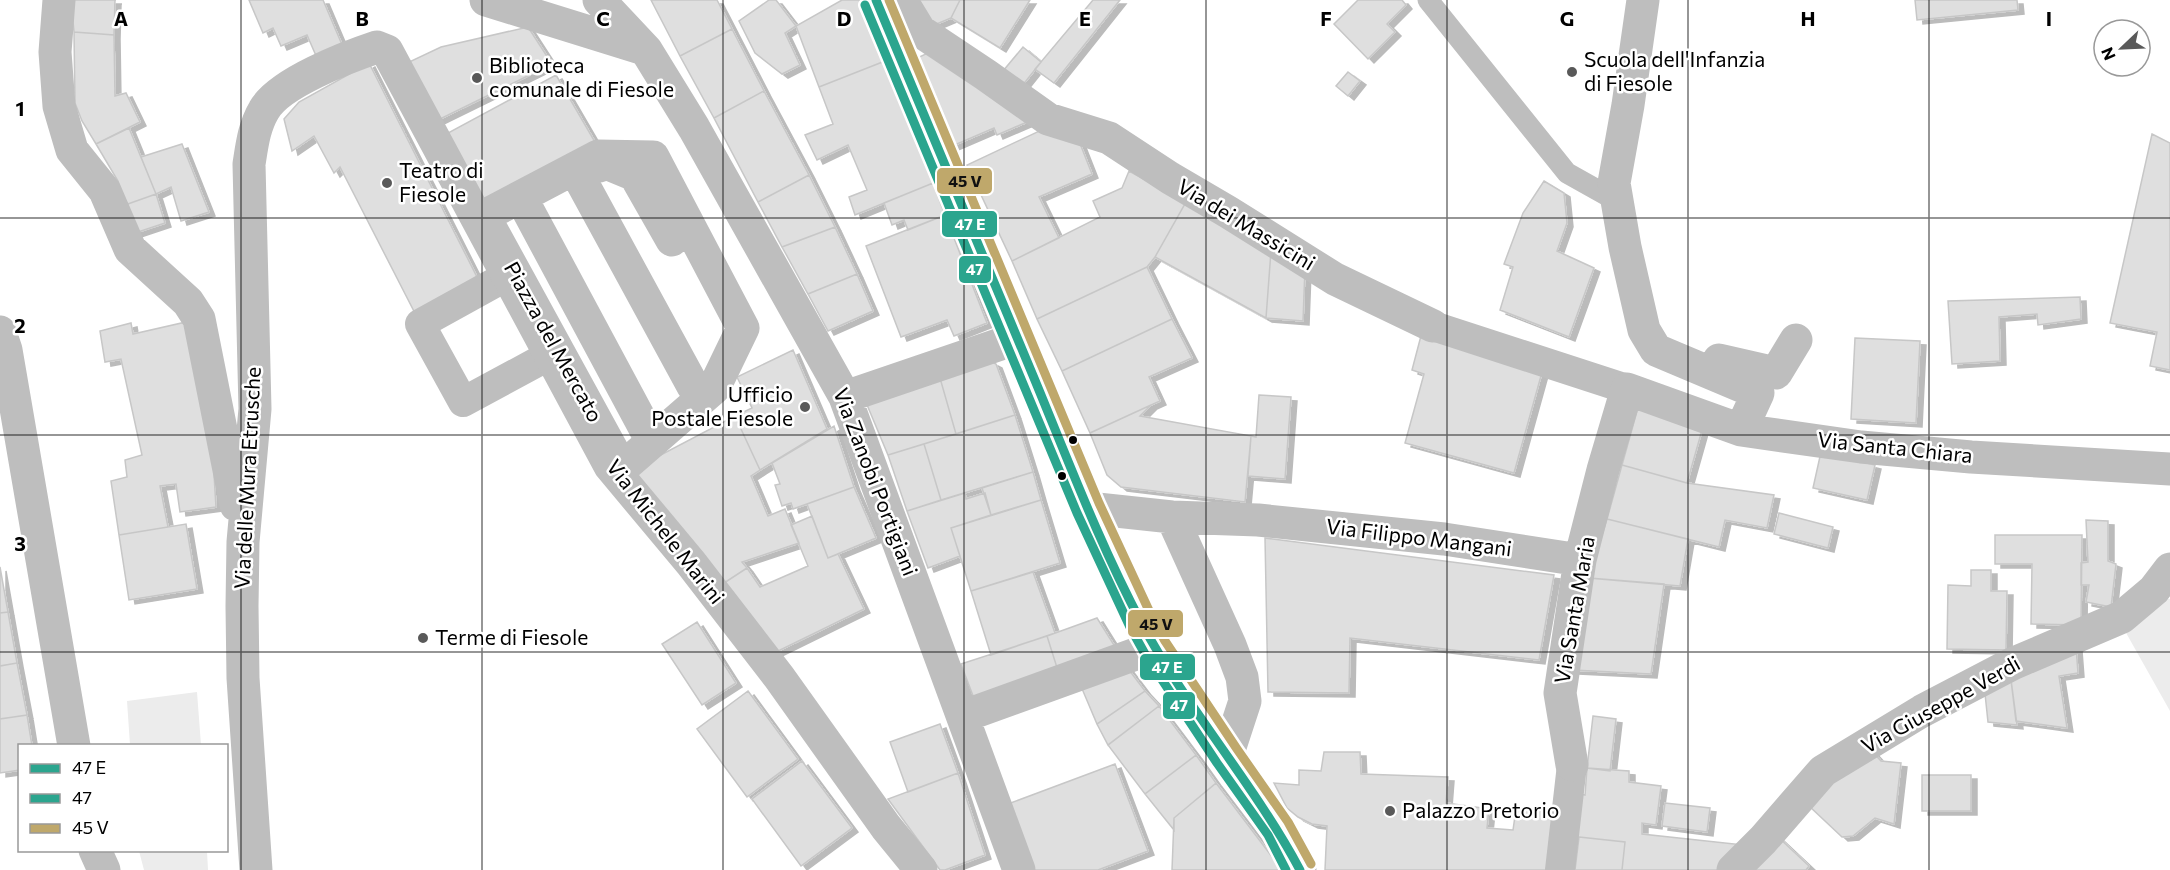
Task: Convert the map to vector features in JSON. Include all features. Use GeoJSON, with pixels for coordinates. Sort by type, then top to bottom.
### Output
{"type":"FeatureCollection","features":[{"type":"Feature","properties":{"kind":"main road"},"geometry":{"type":"LineString","coordinates":[[876,0],[1088,508],[1128,595],[1155,647],[1278,829],[1300,870]]}},
{"type":"Feature","properties":{"kind":"street"},"geometry":{"type":"LineString","coordinates":[[59,0],[55,52],[59,106],[72,150],[105,191],[130,249],[188,302],[199,319],[243,542]]}},
{"type":"Feature","properties":{"kind":"street"},"geometry":{"type":"LineString","coordinates":[[486,0],[646,50]]}},
{"type":"Feature","properties":{"kind":"street","name":"Via Zanobi Portigiani"},"geometry":{"type":"LineString","coordinates":[[599,0],[646,50],[694,128],[845,397],[1020,870]]}},
{"type":"Feature","properties":{"kind":"street","name":"Via dei Massicini"},"geometry":{"type":"LineString","coordinates":[[901,0],[920,31],[1048,119],[1109,138],[1335,279],[1433,326],[1627,389]]}},
{"type":"Feature","properties":{"kind":"street"},"geometry":{"type":"LineString","coordinates":[[1643,0],[1614,183],[1624,247],[1644,330],[1656,350],[1758,393],[1741,430]]}},
{"type":"Feature","properties":{"kind":"street","name":"Via delle Mura Etrusche"},"geometry":{"type":"LineString","coordinates":[[256,870],[243,678],[243,542],[255,409],[249,164],[253,139],[265,108],[278,94],[291,84],[377,47]]}},
{"type":"Feature","properties":{"kind":"street","name":"Via Michele Marini"},"geometry":{"type":"LineString","coordinates":[[377,47],[387,51],[550,355],[616,467],[779,677],[886,827],[921,870]]}},
{"type":"Feature","properties":{"kind":"street","name":"Piazza del Mercato"},"geometry":{"type":"LineString","coordinates":[[598,156],[652,157],[743,327],[714,388],[616,467],[483,216],[598,156]]}},
{"type":"Feature","properties":{"kind":"street"},"geometry":{"type":"LineString","coordinates":[[481,227],[578,175],[606,163],[635,175],[720,327],[693,386],[616,467]]}},
{"type":"Feature","properties":{"kind":"street"},"geometry":{"type":"LineString","coordinates":[[578,175],[693,386]]}},
{"type":"Feature","properties":{"kind":"street","name":"Piazza del Mercato"},"geometry":{"type":"LineString","coordinates":[[524,203],[648,434]]}},
{"type":"Feature","properties":{"kind":"street"},"geometry":{"type":"LineString","coordinates":[[507,276],[420,324],[463,402],[550,355]]}},
{"type":"Feature","properties":{"kind":"street"},"geometry":{"type":"LineString","coordinates":[[0,332],[6,350],[74,744]]}},
{"type":"Feature","properties":{"kind":"street"},"geometry":{"type":"LineString","coordinates":[[845,397],[1018,338]]}},
{"type":"Feature","properties":{"kind":"street"},"geometry":{"type":"LineString","coordinates":[[1656,350],[1674,349],[1776,373],[1796,340]]}},
{"type":"Feature","properties":{"kind":"street","name":"Via Santa Chiara"},"geometry":{"type":"LineString","coordinates":[[1627,389],[1741,430],[1861,447],[1971,457],[2170,469]]}},
{"type":"Feature","properties":{"kind":"street","name":"Via Santa Maria"},"geometry":{"type":"LineString","coordinates":[[1560,870],[1572,765],[1560,693],[1580,560],[1627,389]]}},
{"type":"Feature","properties":{"kind":"street","name":"Via Filippo Mangani"},"geometry":{"type":"LineString","coordinates":[[1088,508],[1172,517],[1258,520],[1444,539],[1580,560]]}},
{"type":"Feature","properties":{"kind":"street"},"geometry":{"type":"LineString","coordinates":[[1172,517],[1230,645],[1242,678],[1245,701],[1227,756]]}},
{"type":"Feature","properties":{"kind":"street","name":"Via Giuseppe Verdi"},"geometry":{"type":"LineString","coordinates":[[1733,870],[1763,840],[1823,771],[1922,711],[2002,669],[2122,617],[2165,583]]}},
{"type":"Feature","properties":{"kind":"street"},"geometry":{"type":"LineString","coordinates":[[964,716],[1155,647]]}},
{"type":"Feature","properties":{"kind":"street"},"geometry":{"type":"LineString","coordinates":[[96,852],[104,870]]}},
{"type":"Feature","properties":{"kind":"lane"},"geometry":{"type":"LineString","coordinates":[[1428,0],[1567,173],[1617,201]]}},
{"type":"Feature","properties":{"kind":"shaded area"},"geometry":{"type":"Polygon","coordinates":[[[2163,598],[2170,599],[2170,711],[2125,631],[2163,598]]]}},
{"type":"Feature","properties":{"kind":"shaded area"},"geometry":{"type":"Polygon","coordinates":[[[197,692],[201,744],[130,744],[127,701],[197,692]]]}},
{"type":"Feature","properties":{"kind":"shaded area"},"geometry":{"type":"Polygon","coordinates":[[[139,852],[207,852],[208,870],[144,870],[139,852]]]}},
{"type":"Feature","properties":{"kind":"building"},"geometry":{"type":"Polygon","coordinates":[[[71,0],[115,0],[114,35],[74,32],[71,0]]]}},
{"type":"Feature","properties":{"kind":"building"},"geometry":{"type":"Polygon","coordinates":[[[249,0],[323,0],[343,47],[317,58],[307,35],[281,46],[273,28],[263,33],[249,0]]]}},
{"type":"Feature","properties":{"kind":"building"},"geometry":{"type":"Polygon","coordinates":[[[651,0],[717,0],[732,29],[680,56],[651,0]]]}},
{"type":"Feature","properties":{"kind":"building"},"geometry":{"type":"Polygon","coordinates":[[[769,0],[776,0],[796,26],[785,33],[800,65],[782,74],[755,53],[739,21],[769,0]]]}},
{"type":"Feature","properties":{"kind":"building"},"geometry":{"type":"Polygon","coordinates":[[[842,0],[859,0],[885,61],[819,87],[796,26],[842,0]]]}},
{"type":"Feature","properties":{"kind":"building"},"geometry":{"type":"Polygon","coordinates":[[[912,0],[960,0],[951,18],[927,28],[912,0]]]}},
{"type":"Feature","properties":{"kind":"building"},"geometry":{"type":"Polygon","coordinates":[[[960,0],[1030,0],[1000,48],[951,18],[960,0]]]}},
{"type":"Feature","properties":{"kind":"building"},"geometry":{"type":"Polygon","coordinates":[[[1093,0],[1120,0],[1054,83],[1035,69],[1093,0]]]}},
{"type":"Feature","properties":{"kind":"building"},"geometry":{"type":"Polygon","coordinates":[[[1358,0],[1402,0],[1406,5],[1387,24],[1395,32],[1368,59],[1334,24],[1358,0]]]}},
{"type":"Feature","properties":{"kind":"building"},"geometry":{"type":"Polygon","coordinates":[[[1915,0],[2017,0],[2018,10],[1917,20],[1915,0]]]}},
{"type":"Feature","properties":{"kind":"building"},"geometry":{"type":"Polygon","coordinates":[[[528,27],[552,64],[438,120],[407,63],[441,47],[528,27]]]}},
{"type":"Feature","properties":{"kind":"building"},"geometry":{"type":"Polygon","coordinates":[[[732,29],[764,91],[714,118],[680,56],[732,29]]]}},
{"type":"Feature","properties":{"kind":"building"},"geometry":{"type":"Polygon","coordinates":[[[74,32],[114,35],[115,96],[126,93],[140,122],[96,144],[82,121],[75,103],[74,32]]]}},
{"type":"Feature","properties":{"kind":"building"},"geometry":{"type":"Polygon","coordinates":[[[1023,47],[1041,62],[1022,86],[1003,71],[1023,47]]]}},
{"type":"Feature","properties":{"kind":"building"},"geometry":{"type":"Polygon","coordinates":[[[936,49],[1034,119],[997,135],[994,128],[950,147],[913,60],[936,49]]]}},
{"type":"Feature","properties":{"kind":"building"},"geometry":{"type":"Polygon","coordinates":[[[885,61],[933,183],[855,215],[849,197],[867,190],[848,145],[817,160],[805,135],[833,124],[819,87],[885,61]]]}},
{"type":"Feature","properties":{"kind":"building","name":"Teatro di Fiesole"},"geometry":{"type":"Polygon","coordinates":[[[369,63],[482,287],[419,321],[340,167],[334,173],[314,136],[292,151],[284,119],[299,102],[369,63]]]}},
{"type":"Feature","properties":{"kind":"building"},"geometry":{"type":"Polygon","coordinates":[[[1348,72],[1360,81],[1348,96],[1336,86],[1348,72]]]}},
{"type":"Feature","properties":{"kind":"building"},"geometry":{"type":"Polygon","coordinates":[[[556,75],[595,142],[484,204],[448,133],[556,75]]]}},
{"type":"Feature","properties":{"kind":"building"},"geometry":{"type":"Polygon","coordinates":[[[764,91],[809,175],[758,202],[714,118],[764,91]]]}},
{"type":"Feature","properties":{"kind":"building"},"geometry":{"type":"Polygon","coordinates":[[[1050,126],[1079,141],[1092,174],[1039,197],[1059,238],[1012,261],[967,165],[1050,126]]]}},
{"type":"Feature","properties":{"kind":"building"},"geometry":{"type":"Polygon","coordinates":[[[129,128],[156,194],[125,205],[118,181],[96,144],[129,128]]]}},
{"type":"Feature","properties":{"kind":"building"},"geometry":{"type":"Polygon","coordinates":[[[2152,134],[2170,143],[2170,370],[2150,366],[2157,332],[2110,323],[2152,134]]]}},
{"type":"Feature","properties":{"kind":"building"},"geometry":{"type":"Polygon","coordinates":[[[182,144],[209,212],[181,221],[171,187],[156,194],[141,157],[182,144]]]}},
{"type":"Feature","properties":{"kind":"building"},"geometry":{"type":"Polygon","coordinates":[[[1129,171],[1186,202],[1155,257],[1147,267],[1037,319],[1012,261],[1100,217],[1093,201],[1122,188],[1129,171]]]}},
{"type":"Feature","properties":{"kind":"building"},"geometry":{"type":"Polygon","coordinates":[[[809,175],[835,227],[782,247],[758,202],[809,175]]]}},
{"type":"Feature","properties":{"kind":"building"},"geometry":{"type":"Polygon","coordinates":[[[1544,181],[1564,193],[1567,223],[1557,251],[1594,268],[1569,337],[1500,310],[1513,267],[1504,264],[1523,213],[1544,181]]]}},
{"type":"Feature","properties":{"kind":"building"},"geometry":{"type":"Polygon","coordinates":[[[933,183],[945,215],[908,230],[904,220],[892,225],[884,203],[933,183]]]}},
{"type":"Feature","properties":{"kind":"building"},"geometry":{"type":"Polygon","coordinates":[[[156,194],[165,223],[135,233],[125,205],[156,194]]]}},
{"type":"Feature","properties":{"kind":"building"},"geometry":{"type":"Polygon","coordinates":[[[1186,202],[1271,251],[1266,318],[1155,257],[1186,202]]]}},
{"type":"Feature","properties":{"kind":"building"},"geometry":{"type":"Polygon","coordinates":[[[945,215],[987,323],[954,336],[947,320],[901,337],[866,246],[945,215]]]}},
{"type":"Feature","properties":{"kind":"building"},"geometry":{"type":"Polygon","coordinates":[[[835,227],[857,274],[808,294],[782,247],[835,227]]]}},
{"type":"Feature","properties":{"kind":"building"},"geometry":{"type":"Polygon","coordinates":[[[1271,251],[1305,268],[1303,321],[1266,318],[1271,251]]]}},
{"type":"Feature","properties":{"kind":"building"},"geometry":{"type":"Polygon","coordinates":[[[1147,267],[1172,319],[1062,371],[1037,319],[1147,267]]]}},
{"type":"Feature","properties":{"kind":"building"},"geometry":{"type":"Polygon","coordinates":[[[857,274],[873,311],[828,331],[808,294],[857,274]]]}},
{"type":"Feature","properties":{"kind":"building"},"geometry":{"type":"Polygon","coordinates":[[[2080,297],[2081,319],[2038,325],[2037,314],[1999,317],[2000,361],[1952,364],[1948,301],[2080,297]]]}},
{"type":"Feature","properties":{"kind":"building"},"geometry":{"type":"Polygon","coordinates":[[[1172,319],[1192,358],[1149,377],[1160,401],[1090,433],[1062,371],[1172,319]]]}},
{"type":"Feature","properties":{"kind":"building"},"geometry":{"type":"Polygon","coordinates":[[[186,322],[213,458],[216,507],[180,512],[176,484],[160,486],[168,527],[119,535],[111,481],[127,477],[125,460],[142,455],[121,359],[105,362],[100,331],[131,323],[133,334],[186,322]]]}},
{"type":"Feature","properties":{"kind":"building"},"geometry":{"type":"Polygon","coordinates":[[[1422,332],[1544,365],[1514,473],[1405,443],[1424,374],[1412,370],[1422,332]]]}},
{"type":"Feature","properties":{"kind":"building"},"geometry":{"type":"Polygon","coordinates":[[[1855,338],[1920,341],[1916,423],[1851,419],[1855,338]]]}},
{"type":"Feature","properties":{"kind":"building"},"geometry":{"type":"Polygon","coordinates":[[[793,350],[827,429],[760,470],[735,416],[752,408],[737,377],[793,350]]]}},
{"type":"Feature","properties":{"kind":"building"},"geometry":{"type":"Polygon","coordinates":[[[990,361],[996,364],[1015,415],[956,434],[940,378],[990,361]]]}},
{"type":"Feature","properties":{"kind":"building"},"geometry":{"type":"Polygon","coordinates":[[[940,378],[956,434],[888,455],[865,400],[940,378]]]}},
{"type":"Feature","properties":{"kind":"building"},"geometry":{"type":"Polygon","coordinates":[[[1259,395],[1291,397],[1285,479],[1248,476],[1251,436],[1256,437],[1259,395]]]}},
{"type":"Feature","properties":{"kind":"building"},"geometry":{"type":"Polygon","coordinates":[[[1639,404],[1704,423],[1687,483],[1622,465],[1639,404]]]}},
{"type":"Feature","properties":{"kind":"building"},"geometry":{"type":"Polygon","coordinates":[[[1151,405],[1140,416],[1251,436],[1245,502],[1121,487],[1107,475],[1090,433],[1151,405]]]}},
{"type":"Feature","properties":{"kind":"building"},"geometry":{"type":"Polygon","coordinates":[[[1015,415],[1033,472],[941,500],[924,444],[1015,415]]]}},
{"type":"Feature","properties":{"kind":"building"},"geometry":{"type":"Polygon","coordinates":[[[735,416],[760,470],[751,476],[768,516],[785,509],[799,543],[742,562],[747,568],[721,585],[632,470],[735,416]]]}},
{"type":"Feature","properties":{"kind":"building"},"geometry":{"type":"Polygon","coordinates":[[[834,426],[854,487],[793,509],[791,503],[782,506],[775,485],[780,484],[772,463],[834,426]]]}},
{"type":"Feature","properties":{"kind":"building"},"geometry":{"type":"Polygon","coordinates":[[[924,444],[941,500],[907,511],[888,455],[924,444]]]}},
{"type":"Feature","properties":{"kind":"building"},"geometry":{"type":"Polygon","coordinates":[[[1821,452],[1875,465],[1867,500],[1813,488],[1821,452]]]}},
{"type":"Feature","properties":{"kind":"building"},"geometry":{"type":"Polygon","coordinates":[[[1622,465],[1687,483],[1774,495],[1767,528],[1725,520],[1719,547],[1607,519],[1622,465]]]}},
{"type":"Feature","properties":{"kind":"building"},"geometry":{"type":"Polygon","coordinates":[[[1033,472],[1041,500],[991,515],[982,488],[1033,472]]]}},
{"type":"Feature","properties":{"kind":"building"},"geometry":{"type":"Polygon","coordinates":[[[854,487],[876,538],[828,558],[807,504],[854,487]]]}},
{"type":"Feature","properties":{"kind":"building"},"geometry":{"type":"Polygon","coordinates":[[[965,493],[966,499],[985,493],[991,515],[951,528],[960,556],[928,568],[907,511],[965,493]]]}},
{"type":"Feature","properties":{"kind":"building"},"geometry":{"type":"Polygon","coordinates":[[[1041,500],[1060,563],[971,591],[951,528],[1041,500]]]}},
{"type":"Feature","properties":{"kind":"building"},"geometry":{"type":"Polygon","coordinates":[[[1779,513],[1833,527],[1828,548],[1774,534],[1779,513]]]}},
{"type":"Feature","properties":{"kind":"building"},"geometry":{"type":"Polygon","coordinates":[[[812,516],[828,558],[838,554],[864,609],[772,654],[721,585],[747,568],[760,587],[808,566],[791,525],[812,516]]]}},
{"type":"Feature","properties":{"kind":"building"},"geometry":{"type":"Polygon","coordinates":[[[1607,519],[1688,539],[1680,586],[1589,578],[1607,519]]]}},
{"type":"Feature","properties":{"kind":"building"},"geometry":{"type":"Polygon","coordinates":[[[2086,520],[2108,521],[2108,561],[2116,564],[2111,607],[2086,602],[2089,585],[2081,585],[2081,563],[2088,562],[2086,520]]]}},
{"type":"Feature","properties":{"kind":"building"},"geometry":{"type":"Polygon","coordinates":[[[186,524],[197,589],[129,600],[119,535],[186,524]]]}},
{"type":"Feature","properties":{"kind":"building"},"geometry":{"type":"Polygon","coordinates":[[[1995,535],[2082,535],[2081,625],[2031,624],[2032,564],[1995,564],[1995,535]]]}},
{"type":"Feature","properties":{"kind":"building"},"geometry":{"type":"Polygon","coordinates":[[[1265,538],[1554,575],[1539,660],[1350,638],[1349,693],[1268,692],[1265,538]]]}},
{"type":"Feature","properties":{"kind":"building"},"geometry":{"type":"Polygon","coordinates":[[[0,567],[8,612],[0,613],[0,567]]]}},
{"type":"Feature","properties":{"kind":"building"},"geometry":{"type":"Polygon","coordinates":[[[1971,570],[1991,570],[1991,591],[2007,591],[2006,650],[1947,649],[1948,585],[1971,586],[1971,570]]]}},
{"type":"Feature","properties":{"kind":"building"},"geometry":{"type":"Polygon","coordinates":[[[1033,572],[1055,633],[991,655],[971,591],[1033,572]]]}},
{"type":"Feature","properties":{"kind":"building"},"geometry":{"type":"Polygon","coordinates":[[[1589,578],[1664,584],[1651,674],[1573,670],[1589,578]]]}},
{"type":"Feature","properties":{"kind":"building"},"geometry":{"type":"Polygon","coordinates":[[[8,612],[17,663],[0,666],[0,613],[8,612]]]}},
{"type":"Feature","properties":{"kind":"building"},"geometry":{"type":"Polygon","coordinates":[[[1097,618],[1119,653],[1059,674],[1047,636],[1097,618]]]}},
{"type":"Feature","properties":{"kind":"building"},"geometry":{"type":"Polygon","coordinates":[[[697,622],[736,683],[702,705],[662,644],[697,622]]]}},
{"type":"Feature","properties":{"kind":"building"},"geometry":{"type":"Polygon","coordinates":[[[1047,636],[1059,674],[975,701],[961,664],[1047,636]]]}},
{"type":"Feature","properties":{"kind":"building"},"geometry":{"type":"Polygon","coordinates":[[[2076,647],[2078,673],[2059,676],[2067,728],[2016,721],[2010,672],[2076,647]]]}},
{"type":"Feature","properties":{"kind":"building"},"geometry":{"type":"Polygon","coordinates":[[[17,663],[27,715],[0,719],[0,666],[17,663]]]}},
{"type":"Feature","properties":{"kind":"building"},"geometry":{"type":"Polygon","coordinates":[[[1126,666],[1145,691],[1097,724],[1080,684],[1126,666]]]}},
{"type":"Feature","properties":{"kind":"building"},"geometry":{"type":"Polygon","coordinates":[[[2010,672],[2017,725],[1988,722],[1984,684],[2010,672]]]}},
{"type":"Feature","properties":{"kind":"building"},"geometry":{"type":"Polygon","coordinates":[[[748,691],[798,759],[747,797],[697,729],[748,691]]]}},
{"type":"Feature","properties":{"kind":"building"},"geometry":{"type":"Polygon","coordinates":[[[1145,691],[1159,706],[1108,745],[1097,724],[1145,691]]]}},
{"type":"Feature","properties":{"kind":"building"},"geometry":{"type":"Polygon","coordinates":[[[1159,706],[1196,755],[1145,794],[1108,745],[1159,706]]]}},
{"type":"Feature","properties":{"kind":"building"},"geometry":{"type":"Polygon","coordinates":[[[27,715],[32,744],[18,744],[18,770],[0,773],[0,719],[27,715]]]}},
{"type":"Feature","properties":{"kind":"building"},"geometry":{"type":"Polygon","coordinates":[[[1593,716],[1616,719],[1610,771],[1587,768],[1593,716]]]}},
{"type":"Feature","properties":{"kind":"building"},"geometry":{"type":"Polygon","coordinates":[[[940,724],[958,773],[908,792],[890,742],[940,724]]]}},
{"type":"Feature","properties":{"kind":"building"},"geometry":{"type":"Polygon","coordinates":[[[1870,749],[1881,761],[1901,763],[1894,824],[1875,818],[1853,836],[1842,837],[1808,805],[1870,749]]]}},
{"type":"Feature","properties":{"kind":"building","name":"Palazzo Pretorio"},"geometry":{"type":"Polygon","coordinates":[[[1324,752],[1360,752],[1361,774],[1448,777],[1446,803],[1489,809],[1487,828],[1513,830],[1516,809],[1556,812],[1550,870],[1325,870],[1327,826],[1312,824],[1298,817],[1287,808],[1274,783],[1299,785],[1299,770],[1321,771],[1324,752]]]}},
{"type":"Feature","properties":{"kind":"building"},"geometry":{"type":"Polygon","coordinates":[[[1196,755],[1216,783],[1174,818],[1174,830],[1145,794],[1196,755]]]}},
{"type":"Feature","properties":{"kind":"building"},"geometry":{"type":"Polygon","coordinates":[[[802,761],[852,828],[801,866],[752,799],[802,761]]]}},
{"type":"Feature","properties":{"kind":"building"},"geometry":{"type":"Polygon","coordinates":[[[1115,764],[1148,851],[1098,870],[1033,870],[1008,804],[1115,764]]]}},
{"type":"Feature","properties":{"kind":"building"},"geometry":{"type":"Polygon","coordinates":[[[1587,768],[1629,771],[1629,782],[1661,786],[1656,825],[1642,823],[1642,834],[1744,845],[1721,870],[1622,870],[1625,842],[1571,838],[1576,793],[1585,795],[1587,768]]]}},
{"type":"Feature","properties":{"kind":"building"},"geometry":{"type":"Polygon","coordinates":[[[958,773],[985,855],[940,870],[888,799],[958,773]]]}},
{"type":"Feature","properties":{"kind":"building"},"geometry":{"type":"Polygon","coordinates":[[[1922,775],[1971,775],[1971,811],[1922,811],[1922,775]]]}},
{"type":"Feature","properties":{"kind":"building"},"geometry":{"type":"Polygon","coordinates":[[[1216,783],[1282,870],[1172,870],[1174,818],[1216,783]]]}},
{"type":"Feature","properties":{"kind":"building"},"geometry":{"type":"Polygon","coordinates":[[[1665,803],[1710,808],[1707,832],[1662,826],[1665,803]]]}},
{"type":"Feature","properties":{"kind":"building"},"geometry":{"type":"Polygon","coordinates":[[[1579,837],[1625,842],[1622,870],[1575,870],[1579,837]]]}},
{"type":"Feature","properties":{"kind":"building"},"geometry":{"type":"Polygon","coordinates":[[[1778,837],[1809,866],[1806,870],[1747,870],[1778,837]]]}},
{"type":"Feature","properties":{"kind":"transit line"},"geometry":{"type":"LineString","coordinates":[[876,0],[1112,564],[1160,656],[1262,807],[1300,870]]}},
{"type":"Feature","properties":{"kind":"transit line"},"geometry":{"type":"LineString","coordinates":[[889,0],[1099,503],[1152,617],[1165,641],[1288,822],[1311,864]]}},
{"type":"Feature","properties":{"kind":"transit line","name":"47"},"geometry":{"type":"LineString","coordinates":[[865,5],[1077,513],[1130,627],[1145,654],[1217,763],[1268,835],[1286,870]]}},
{"type":"Feature","properties":{"kind":"place","name":"Scuola dell'Infanzia di Fiesole"},"geometry":{"type":"Point","coordinates":[1572,72]}},
{"type":"Feature","properties":{"kind":"place","name":"Biblioteca comunale di Fiesole"},"geometry":{"type":"Point","coordinates":[477,78]}},
{"type":"Feature","properties":{"kind":"place","name":"Teatro di Fiesole"},"geometry":{"type":"Point","coordinates":[387,183]}},
{"type":"Feature","properties":{"kind":"place","name":"Ufficio Postale Fiesole"},"geometry":{"type":"Point","coordinates":[805,407]}},
{"type":"Feature","properties":{"kind":"place","name":"Terme di Fiesole"},"geometry":{"type":"Point","coordinates":[423,638]}},
{"type":"Feature","properties":{"kind":"place","name":"Palazzo Pretorio"},"geometry":{"type":"Point","coordinates":[1390,811]}}]}
